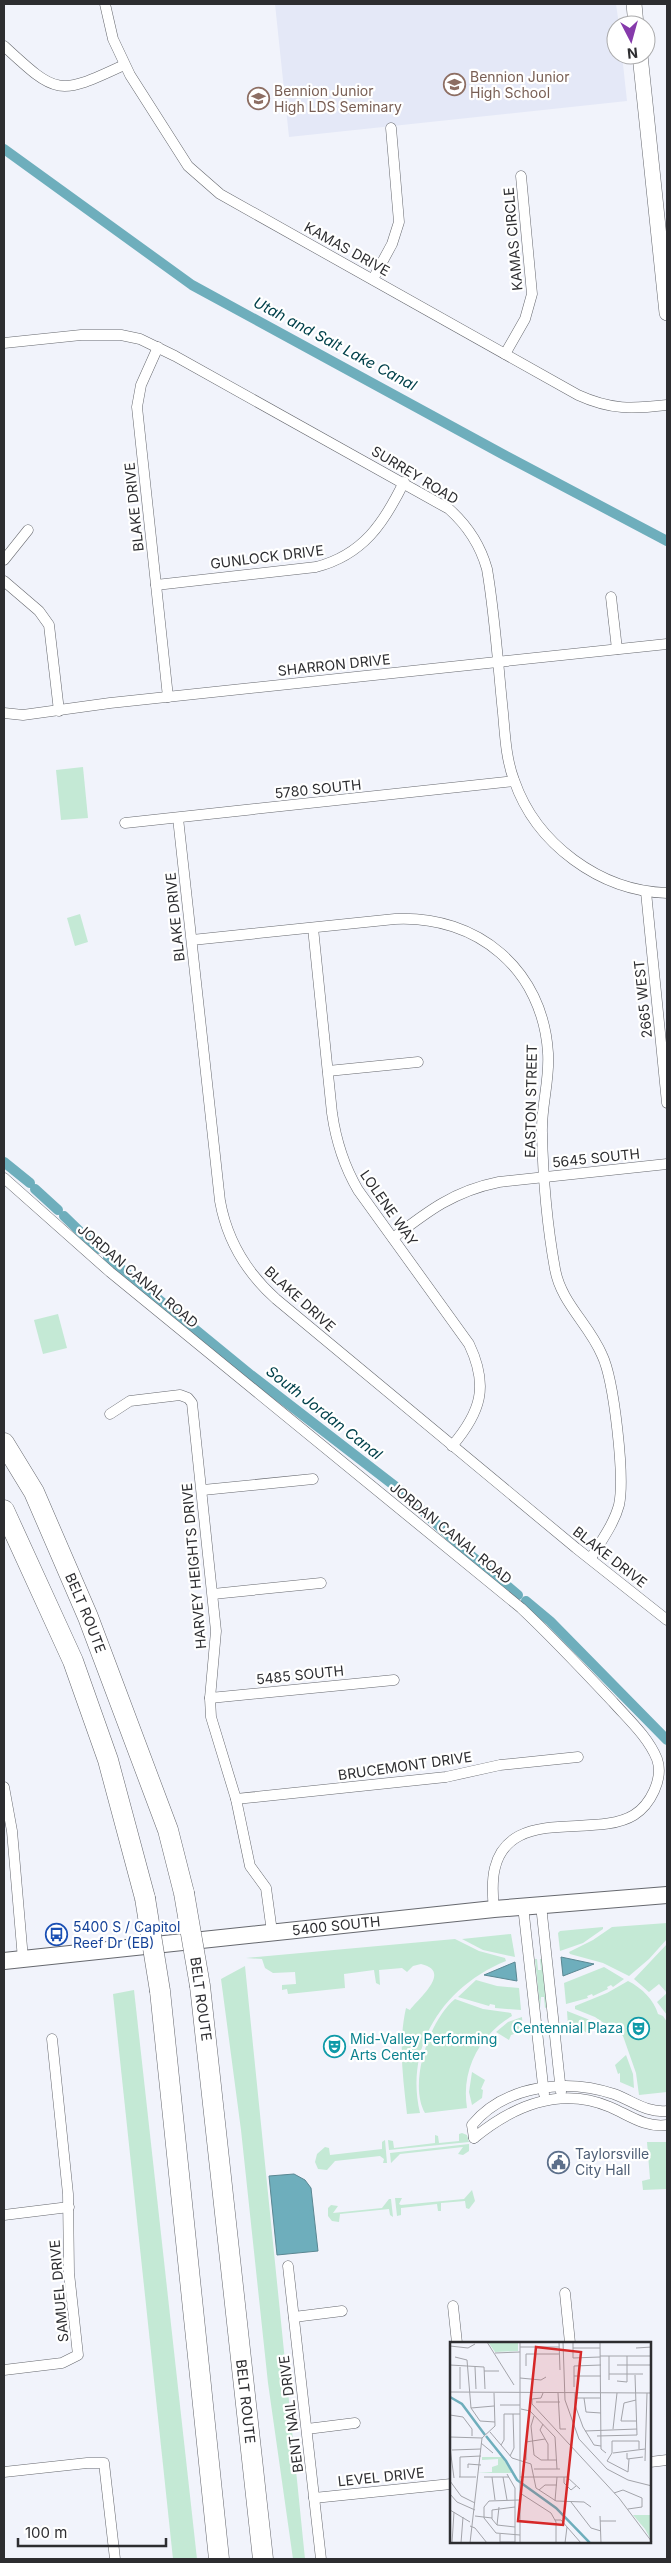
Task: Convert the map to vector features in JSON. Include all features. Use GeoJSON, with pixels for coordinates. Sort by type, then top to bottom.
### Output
{"type":"FeatureCollection","features":[{"type":"Feature","properties":{"kind":"highway","name":"BELT ROUTE"},"geometry":{"type":"LineString","coordinates":[[4,1443],[34,1492],[88,1617],[168,1830],[184,1893],[200,1986],[263,2559]]}},
{"type":"Feature","properties":{"kind":"highway"},"geometry":{"type":"LineString","coordinates":[[4,1510],[73,1661],[108,1760],[145,1898],[160,1991],[219,2559]]}},
{"type":"Feature","properties":{"kind":"main road"},"geometry":{"type":"LineString","coordinates":[[641,65],[667,311]]}},
{"type":"Feature","properties":{"kind":"main road","name":"5400 SOUTH"},"geometry":{"type":"LineString","coordinates":[[4,1961],[523,1906],[667,1895]]}},
{"type":"Feature","properties":{"kind":"street","name":"KAMAS DRIVE"},"geometry":{"type":"LineString","coordinates":[[105,4],[113,39],[124,66],[176,149],[202,180],[220,194],[578,395],[599,404],[628,409],[667,405]]}},
{"type":"Feature","properties":{"kind":"street"},"geometry":{"type":"LineString","coordinates":[[4,46],[38,77],[56,86],[85,84],[124,66]]}},
{"type":"Feature","properties":{"kind":"street"},"geometry":{"type":"LineString","coordinates":[[373,279],[392,244],[399,222],[391,128]]}},
{"type":"Feature","properties":{"kind":"street","name":"KAMAS CIRCLE"},"geometry":{"type":"LineString","coordinates":[[505,354],[525,319],[532,294],[521,176]]}},
{"type":"Feature","properties":{"kind":"street","name":"SURREY ROAD"},"geometry":{"type":"LineString","coordinates":[[4,343],[101,334],[140,340],[158,347],[404,482],[449,509],[468,528],[483,556],[489,582],[507,750],[514,781],[527,807],[544,831],[574,861],[607,880],[646,892],[667,893]]}},
{"type":"Feature","properties":{"kind":"street","name":"BLAKE DRIVE"},"geometry":{"type":"LineString","coordinates":[[158,347],[142,385],[138,407],[168,697]]}},
{"type":"Feature","properties":{"kind":"street","name":"GUNLOCK DRIVE"},"geometry":{"type":"LineString","coordinates":[[156,584],[330,564],[356,550],[367,541],[384,520],[404,482]]}},
{"type":"Feature","properties":{"kind":"street"},"geometry":{"type":"LineString","coordinates":[[4,560],[28,530]]}},
{"type":"Feature","properties":{"kind":"street"},"geometry":{"type":"LineString","coordinates":[[4,580],[39,610],[49,625],[58,711]]}},
{"type":"Feature","properties":{"kind":"street"},"geometry":{"type":"LineString","coordinates":[[611,597],[617,649]]}},
{"type":"Feature","properties":{"kind":"street","name":"SHARRON DRIVE"},"geometry":{"type":"LineString","coordinates":[[4,713],[17,716],[168,697],[667,644]]}},
{"type":"Feature","properties":{"kind":"street","name":"5780 SOUTH"},"geometry":{"type":"LineString","coordinates":[[126,823],[514,781]]}},
{"type":"Feature","properties":{"kind":"street","name":"BLAKE DRIVE"},"geometry":{"type":"LineString","coordinates":[[178,818],[220,1201],[225,1224],[240,1257],[252,1275],[276,1299],[452,1446],[667,1620]]}},
{"type":"Feature","properties":{"kind":"street","name":"2665 WEST"},"geometry":{"type":"LineString","coordinates":[[646,892],[667,1103]]}},
{"type":"Feature","properties":{"kind":"street","name":"EASTON STREET"},"geometry":{"type":"LineString","coordinates":[[192,940],[396,919],[421,919],[466,930],[490,944],[505,956],[532,992],[545,1032],[548,1062],[542,1130],[545,1177],[558,1281],[570,1305],[602,1354],[613,1401],[620,1470],[618,1505],[613,1522],[590,1558]]}},
{"type":"Feature","properties":{"kind":"street","name":"LOLENE WAY"},"geometry":{"type":"LineString","coordinates":[[313,928],[336,1138],[345,1165],[358,1190],[470,1344],[476,1359],[481,1386],[478,1406],[474,1416],[452,1446]]}},
{"type":"Feature","properties":{"kind":"street"},"geometry":{"type":"LineString","coordinates":[[328,1071],[418,1062]]}},
{"type":"Feature","properties":{"kind":"street","name":"5645 SOUTH"},"geometry":{"type":"LineString","coordinates":[[393,1238],[429,1211],[465,1190],[499,1182],[667,1164]]}},
{"type":"Feature","properties":{"kind":"street","name":"JORDAN CANAL ROAD"},"geometry":{"type":"LineString","coordinates":[[4,1178],[110,1272],[515,1603],[580,1666],[647,1741],[657,1761],[658,1772],[656,1784],[646,1806],[622,1820],[547,1829],[519,1836],[501,1852],[496,1863],[492,1888],[494,1909]]}},
{"type":"Feature","properties":{"kind":"street","name":"HARVEY HEIGHTS DRIVE"},"geometry":{"type":"LineString","coordinates":[[110,1414],[130,1401],[180,1395],[188,1398],[193,1410],[213,1594],[216,1640],[210,1698],[211,1717],[236,1799],[250,1866],[266,1888],[272,1932]]}},
{"type":"Feature","properties":{"kind":"street"},"geometry":{"type":"LineString","coordinates":[[202,1490],[313,1479]]}},
{"type":"Feature","properties":{"kind":"street"},"geometry":{"type":"LineString","coordinates":[[213,1594],[321,1583]]}},
{"type":"Feature","properties":{"kind":"street","name":"5485 SOUTH"},"geometry":{"type":"LineString","coordinates":[[210,1698],[394,1680]]}},
{"type":"Feature","properties":{"kind":"street","name":"BRUCEMONT DRIVE"},"geometry":{"type":"LineString","coordinates":[[236,1799],[446,1777],[500,1765],[578,1756]]}},
{"type":"Feature","properties":{"kind":"street"},"geometry":{"type":"LineString","coordinates":[[4,1786],[10,1808],[10,1878],[23,1959]]}},
{"type":"Feature","properties":{"kind":"street"},"geometry":{"type":"LineString","coordinates":[[541,1905],[561,2098]]}},
{"type":"Feature","properties":{"kind":"street"},"geometry":{"type":"LineString","coordinates":[[523,1906],[545,2100]]}},
{"type":"Feature","properties":{"kind":"street"},"geometry":{"type":"LineString","coordinates":[[4,2215],[69,2207],[52,2039]]}},
{"type":"Feature","properties":{"kind":"street"},"geometry":{"type":"LineString","coordinates":[[667,2111],[650,2111],[601,2090],[560,2086],[544,2087],[508,2098],[486,2112],[472,2125],[474,2138],[509,2112],[545,2100],[561,2098],[594,2102],[647,2124],[667,2125]]}},
{"type":"Feature","properties":{"kind":"street","name":"SAMUEL DRIVE"},"geometry":{"type":"LineString","coordinates":[[4,2370],[62,2363],[78,2355],[69,2273],[69,2207]]}},
{"type":"Feature","properties":{"kind":"street","name":"BENT NAIL DRIVE"},"geometry":{"type":"LineString","coordinates":[[288,2266],[321,2559]]}},
{"type":"Feature","properties":{"kind":"street"},"geometry":{"type":"LineString","coordinates":[[565,2293],[570,2342]]}},
{"type":"Feature","properties":{"kind":"street"},"geometry":{"type":"LineString","coordinates":[[453,2306],[457,2342]]}},
{"type":"Feature","properties":{"kind":"street"},"geometry":{"type":"LineString","coordinates":[[294,2317],[342,2311]]}},
{"type":"Feature","properties":{"kind":"street"},"geometry":{"type":"LineString","coordinates":[[307,2429],[355,2423]]}},
{"type":"Feature","properties":{"kind":"street"},"geometry":{"type":"LineString","coordinates":[[651,2462],[667,2460]]}},
{"type":"Feature","properties":{"kind":"street"},"geometry":{"type":"LineString","coordinates":[[4,2472],[87,2463],[104,2464],[115,2559]]}},
{"type":"Feature","properties":{"kind":"street","name":"LEVEL DRIVE"},"geometry":{"type":"LineString","coordinates":[[314,2498],[450,2484]]}},
{"type":"Feature","properties":{"kind":"shaded area","name":"Bennion Junior High School"},"geometry":{"type":"Polygon","coordinates":[[[275,4],[616,4],[618,15],[606,15],[606,65],[623,65],[627,101],[289,137],[275,4]]]}},
{"type":"Feature","properties":{"kind":"green space"},"geometry":{"type":"Polygon","coordinates":[[[83,767],[88,818],[61,820],[56,770],[83,767]]]}},
{"type":"Feature","properties":{"kind":"green space"},"geometry":{"type":"Polygon","coordinates":[[[80,914],[88,942],[75,946],[67,918],[80,914]]]}},
{"type":"Feature","properties":{"kind":"green space"},"geometry":{"type":"Polygon","coordinates":[[[58,1314],[67,1348],[43,1354],[34,1320],[58,1314]]]}},
{"type":"Feature","properties":{"kind":"green space"},"geometry":{"type":"Polygon","coordinates":[[[667,1923],[667,1939],[649,1959],[629,1976],[603,1963],[570,1954],[569,1952],[593,1940],[612,1927],[667,1923]]]}},
{"type":"Feature","properties":{"kind":"green space"},"geometry":{"type":"Polygon","coordinates":[[[603,1927],[603,1929],[583,1943],[560,1951],[558,1933],[560,1931],[603,1927]]]}},
{"type":"Feature","properties":{"kind":"green space"},"geometry":{"type":"Polygon","coordinates":[[[511,1934],[515,1957],[483,1950],[462,1939],[511,1934]]]}},
{"type":"Feature","properties":{"kind":"green space"},"geometry":{"type":"Polygon","coordinates":[[[455,1939],[479,1951],[505,1958],[506,1961],[484,1972],[464,1986],[447,2002],[434,2021],[424,2042],[418,2064],[417,2088],[420,2113],[407,2114],[402,2061],[402,2035],[406,2008],[410,2010],[434,1979],[434,1973],[430,1968],[421,1964],[413,1966],[407,1972],[402,1968],[379,1970],[380,1985],[376,1983],[374,1970],[344,1974],[345,1988],[288,1994],[287,1989],[282,1990],[282,1985],[296,1984],[295,1972],[273,1973],[265,1968],[262,1959],[246,1958],[455,1939]]]}},
{"type":"Feature","properties":{"kind":"green space"},"geometry":{"type":"Polygon","coordinates":[[[667,1944],[667,1993],[659,1984],[649,1992],[634,1979],[667,1944]]]}},
{"type":"Feature","properties":{"kind":"green space"},"geometry":{"type":"Polygon","coordinates":[[[535,1959],[537,1959],[538,1970],[541,1970],[540,1959],[542,1959],[547,2007],[545,2008],[544,1997],[541,1997],[540,2008],[535,1959]]]}},
{"type":"Feature","properties":{"kind":"green space"},"geometry":{"type":"Polygon","coordinates":[[[245,1966],[305,2559],[293,2559],[268,2383],[241,2130],[221,1979],[245,1966]]]}},
{"type":"Feature","properties":{"kind":"green space"},"geometry":{"type":"Polygon","coordinates":[[[604,1967],[624,1979],[613,1987],[611,1985],[607,1987],[608,1989],[593,1996],[592,1994],[587,1996],[588,1998],[566,2004],[564,1983],[604,1967]]]}},
{"type":"Feature","properties":{"kind":"green space"},"geometry":{"type":"Polygon","coordinates":[[[476,1980],[497,1986],[519,1988],[521,2010],[495,2008],[495,2005],[490,2004],[489,2006],[458,1997],[476,1980]]]}},
{"type":"Feature","properties":{"kind":"green space"},"geometry":{"type":"Polygon","coordinates":[[[628,1981],[647,1995],[654,2004],[658,2014],[663,2016],[667,2022],[667,2092],[639,2095],[636,2073],[623,2036],[595,2017],[575,2009],[575,2006],[607,1993],[628,1981]]]}},
{"type":"Feature","properties":{"kind":"green space"},"geometry":{"type":"Polygon","coordinates":[[[134,1990],[197,2559],[173,2559],[113,1994],[134,1990]]]}},
{"type":"Feature","properties":{"kind":"green space"},"geometry":{"type":"Polygon","coordinates":[[[667,1993],[667,2015],[657,2002],[667,1993]]]}},
{"type":"Feature","properties":{"kind":"green space"},"geometry":{"type":"Polygon","coordinates":[[[455,1999],[483,2009],[511,2013],[512,2016],[490,2033],[475,2055],[467,2080],[467,2108],[425,2113],[420,2101],[419,2086],[424,2053],[437,2022],[455,1999]]]}},
{"type":"Feature","properties":{"kind":"green space"},"geometry":{"type":"Polygon","coordinates":[[[567,2011],[595,2022],[588,2034],[580,2028],[568,2026],[567,2011]]]}},
{"type":"Feature","properties":{"kind":"green space"},"geometry":{"type":"Polygon","coordinates":[[[522,2017],[523,2031],[511,2035],[509,2040],[496,2032],[508,2022],[522,2017]]]}},
{"type":"Feature","properties":{"kind":"green space"},"geometry":{"type":"Polygon","coordinates":[[[626,2055],[633,2074],[634,2088],[620,2082],[620,2073],[618,2074],[615,2065],[626,2055]]]}},
{"type":"Feature","properties":{"kind":"green space"},"geometry":{"type":"Polygon","coordinates":[[[472,2072],[485,2080],[481,2089],[483,2090],[482,2098],[472,2105],[469,2092],[472,2072]]]}},
{"type":"Feature","properties":{"kind":"green space"},"geometry":{"type":"Polygon","coordinates":[[[459,2134],[467,2135],[469,2142],[389,2150],[388,2140],[393,2141],[394,2148],[435,2143],[435,2135],[438,2136],[439,2143],[459,2141],[459,2134]]]}},
{"type":"Feature","properties":{"kind":"green space"},"geometry":{"type":"Polygon","coordinates":[[[385,2140],[387,2163],[383,2163],[384,2159],[380,2156],[335,2161],[327,2170],[318,2169],[315,2162],[317,2154],[325,2147],[329,2148],[330,2155],[382,2149],[382,2142],[385,2140]]]}},
{"type":"Feature","properties":{"kind":"green space"},"geometry":{"type":"Polygon","coordinates":[[[647,2142],[667,2142],[667,2189],[643,2190],[642,2181],[650,2179],[647,2142]]]}},
{"type":"Feature","properties":{"kind":"green space"},"geometry":{"type":"Polygon","coordinates":[[[469,2144],[469,2151],[463,2155],[458,2154],[463,2147],[400,2154],[391,2163],[390,2153],[469,2144]]]}},
{"type":"Feature","properties":{"kind":"green space"},"geometry":{"type":"Polygon","coordinates":[[[472,2190],[475,2201],[469,2209],[466,2208],[465,2201],[441,2203],[441,2211],[438,2211],[437,2204],[401,2208],[401,2215],[397,2216],[395,2198],[402,2198],[399,2204],[401,2205],[464,2199],[472,2190]]]}},
{"type":"Feature","properties":{"kind":"green space"},"geometry":{"type":"Polygon","coordinates":[[[391,2199],[393,2217],[390,2215],[389,2209],[340,2214],[339,2222],[332,2221],[328,2216],[328,2208],[331,2205],[338,2206],[333,2213],[382,2208],[391,2199]]]}},
{"type":"Feature","properties":{"kind":"water"},"geometry":{"type":"Polygon","coordinates":[[[561,1957],[594,1964],[563,1976],[561,1957]]]}},
{"type":"Feature","properties":{"kind":"water"},"geometry":{"type":"Polygon","coordinates":[[[515,1962],[517,1981],[484,1975],[515,1962]]]}},
{"type":"Feature","properties":{"kind":"water"},"geometry":{"type":"Polygon","coordinates":[[[294,2174],[305,2180],[311,2188],[318,2251],[277,2255],[269,2176],[294,2174]]]}},
{"type":"Feature","properties":{"kind":"waterway","name":"Utah and Salt Lake Canal"},"geometry":{"type":"LineString","coordinates":[[4,149],[192,285],[506,456],[667,541]]}},
{"type":"Feature","properties":{"kind":"waterway","name":"South Jordan Canal"},"geometry":{"type":"LineString","coordinates":[[4,1162],[30,1183]]}},
{"type":"Feature","properties":{"kind":"waterway","name":"South Jordan Canal"},"geometry":{"type":"LineString","coordinates":[[35,1189],[58,1210]]}},
{"type":"Feature","properties":{"kind":"waterway","name":"South Jordan Canal"},"geometry":{"type":"LineString","coordinates":[[64,1216],[98,1249]]}},
{"type":"Feature","properties":{"kind":"waterway","name":"South Jordan Canal"},"geometry":{"type":"LineString","coordinates":[[108,1258],[251,1375],[400,1490],[467,1552],[518,1595]]}},
{"type":"Feature","properties":{"kind":"waterway","name":"South Jordan Canal"},"geometry":{"type":"LineString","coordinates":[[526,1601],[550,1621],[667,1740]]}},
{"type":"Feature","properties":{"kind":"place","name":"Bennion Junior High School"},"geometry":{"type":"Point","coordinates":[454,85]}},
{"type":"Feature","properties":{"kind":"place","name":"Bennion Junior High LDS Seminary"},"geometry":{"type":"Point","coordinates":[258,99]}},
{"type":"Feature","properties":{"kind":"place","name":"5400 S / Capitol Reef Dr (EB)"},"geometry":{"type":"Point","coordinates":[57,1935]}},
{"type":"Feature","properties":{"kind":"place","name":"Centennial Plaza"},"geometry":{"type":"Point","coordinates":[639,2028]}},
{"type":"Feature","properties":{"kind":"place","name":"Mid-Valley Performing Arts Center"},"geometry":{"type":"Point","coordinates":[334,2047]}},
{"type":"Feature","properties":{"kind":"place","name":"Taylorsville City Hall"},"geometry":{"type":"Point","coordinates":[559,2162]}}]}
